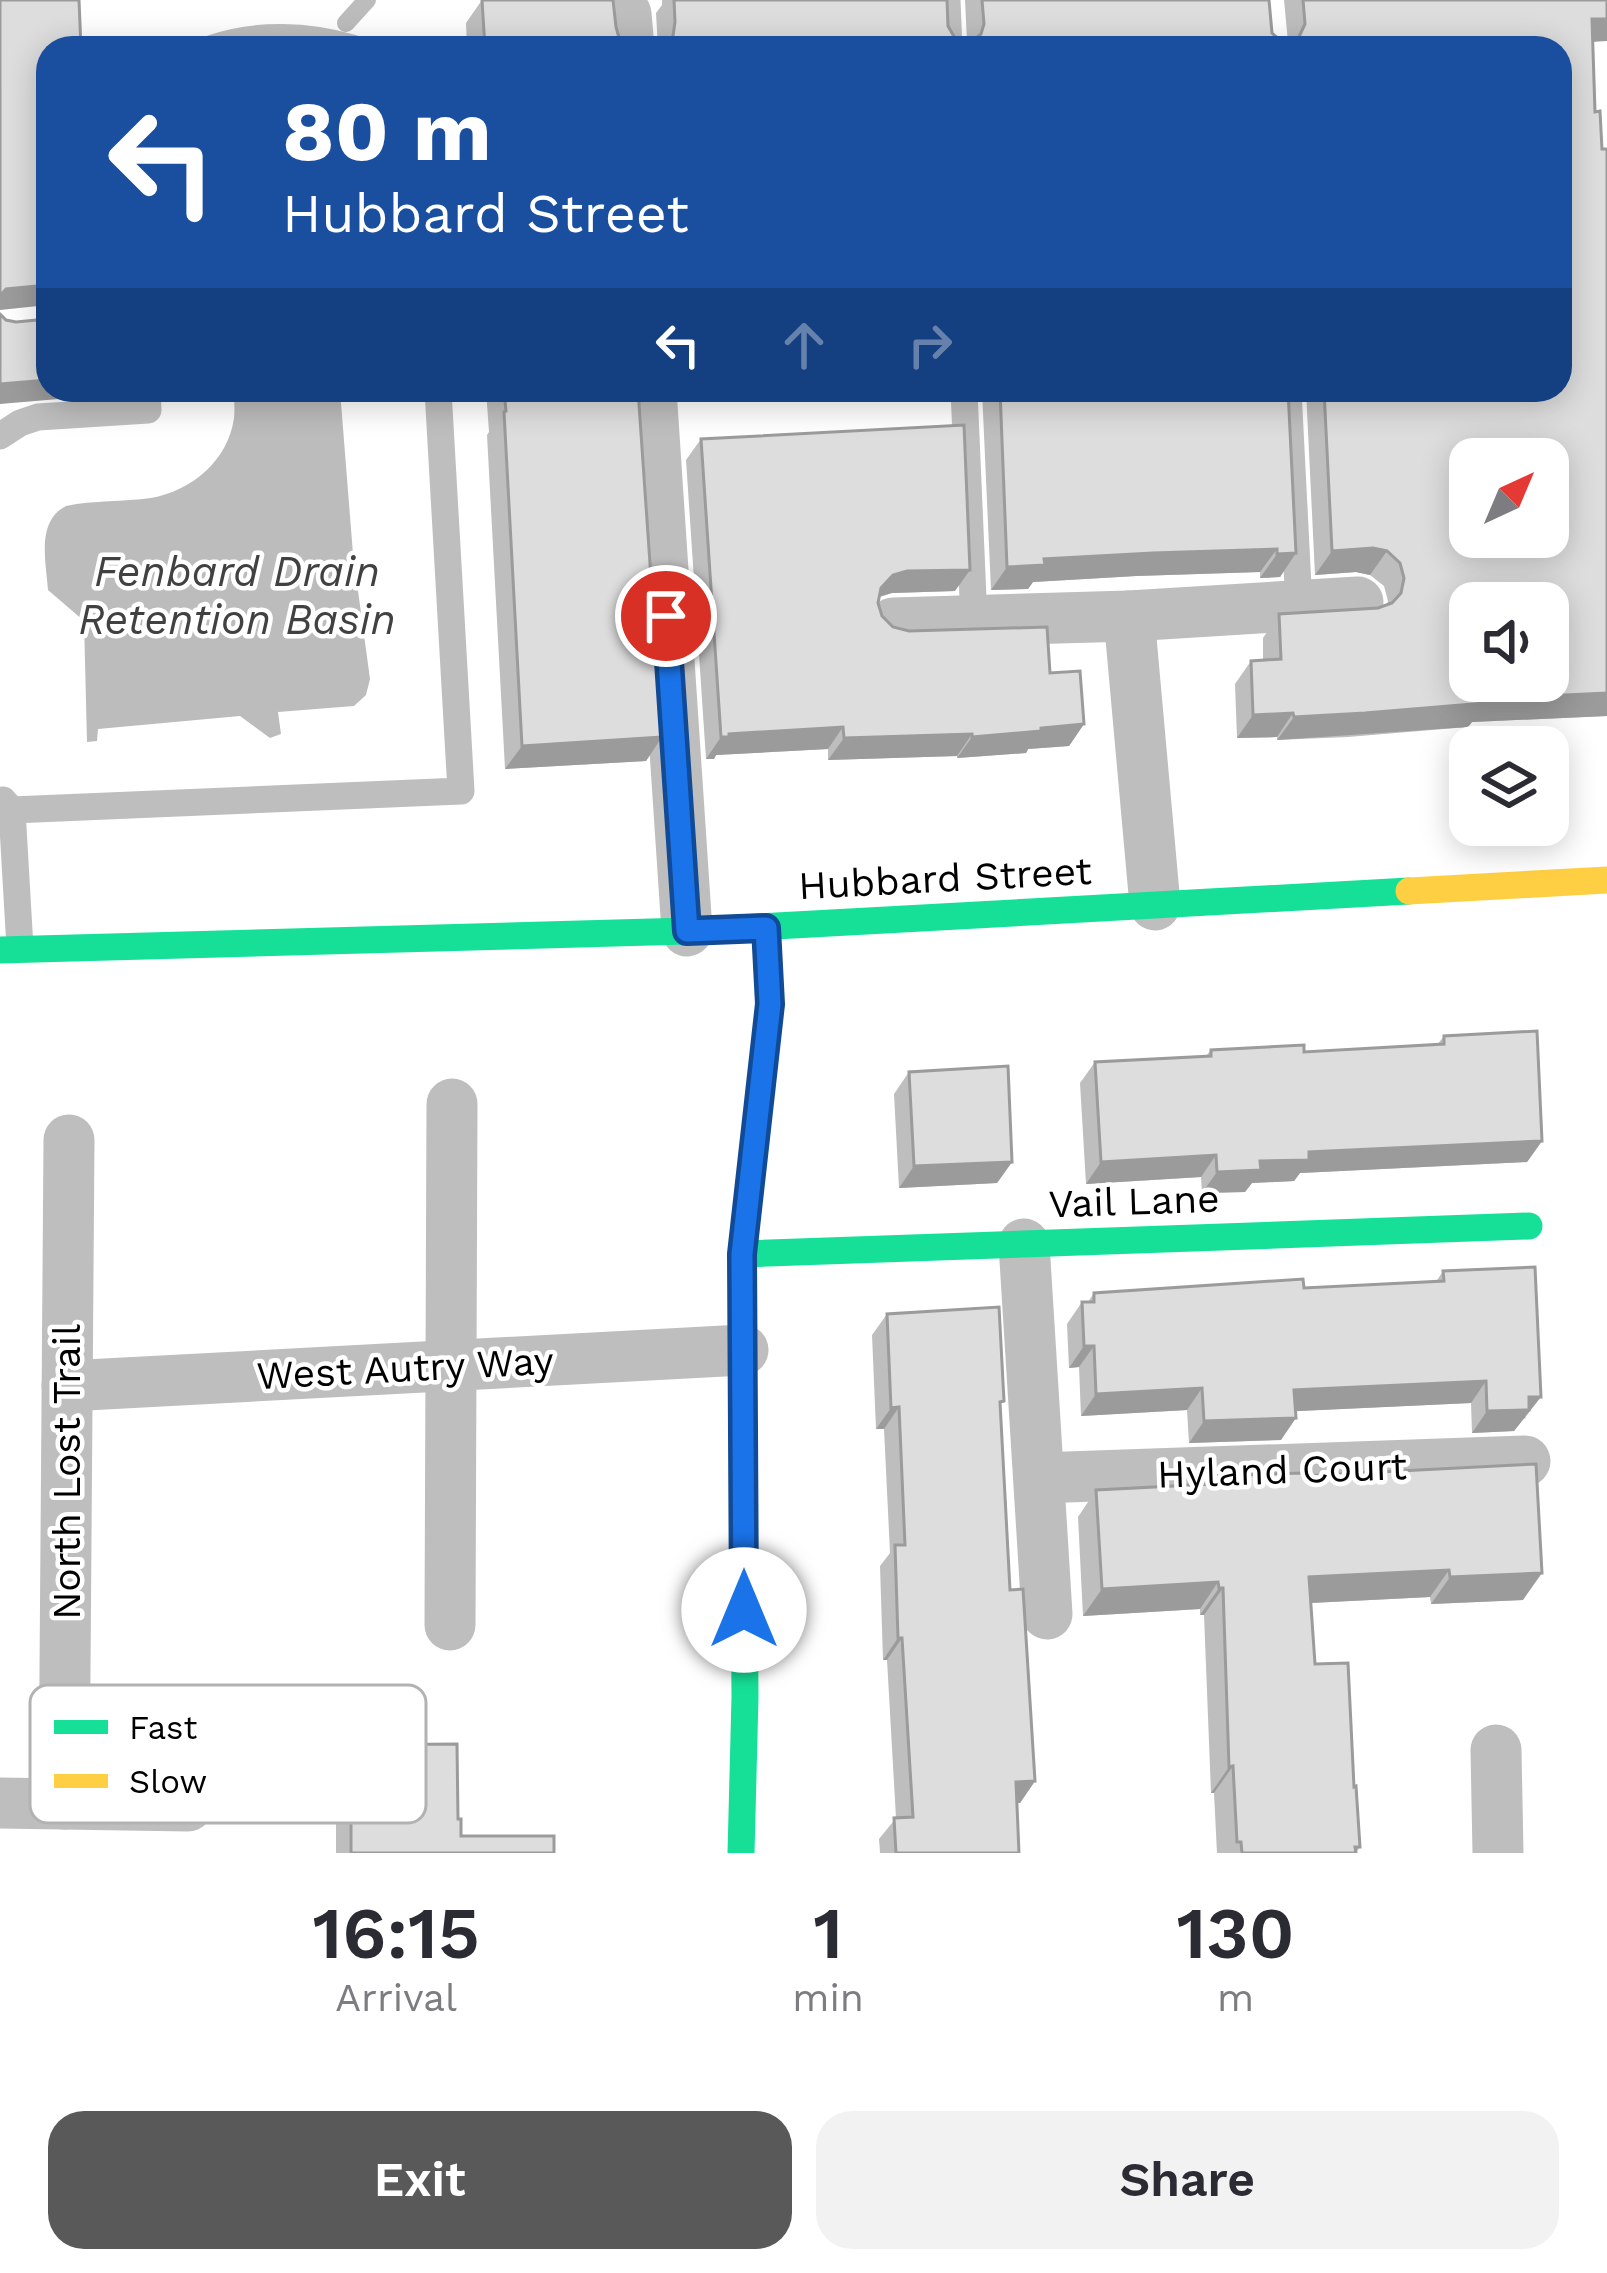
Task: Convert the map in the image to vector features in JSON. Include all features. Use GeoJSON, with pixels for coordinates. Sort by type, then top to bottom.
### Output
{"type":"FeatureCollection","features":[{"type":"Feature","properties":{"kind":"street"},"geometry":{"type":"LineString","coordinates":[[652,402],[687,931]]}},
{"type":"Feature","properties":{"kind":"street"},"geometry":{"type":"LineString","coordinates":[[893,623],[1129,616],[1358,602]]}},
{"type":"Feature","properties":{"kind":"street"},"geometry":{"type":"LineString","coordinates":[[1129,616],[1155,905]]}},
{"type":"Feature","properties":{"kind":"street","name":"Hubbard Street"},"geometry":{"type":"LineString","coordinates":[[10,949],[766,928],[1607,880]]}},
{"type":"Feature","properties":{"kind":"street"},"geometry":{"type":"LineString","coordinates":[[742,1853],[742,1254],[770,1004],[766,928]]}},
{"type":"Feature","properties":{"kind":"street"},"geometry":{"type":"LineString","coordinates":[[450,1625],[452,1104]]}},
{"type":"Feature","properties":{"kind":"street","name":"North Lost Trail"},"geometry":{"type":"LineString","coordinates":[[65,1685],[69,1140]]}},
{"type":"Feature","properties":{"kind":"street","name":"Vail Lane"},"geometry":{"type":"LineString","coordinates":[[742,1254],[1529,1226]]}},
{"type":"Feature","properties":{"kind":"street"},"geometry":{"type":"LineString","coordinates":[[1024,1244],[1047,1614]]}},
{"type":"Feature","properties":{"kind":"street","name":"West Autry Way"},"geometry":{"type":"LineString","coordinates":[[67,1386],[743,1350]]}},
{"type":"Feature","properties":{"kind":"street","name":"Hyland Court"},"geometry":{"type":"LineString","coordinates":[[1039,1478],[1525,1461]]}},
{"type":"Feature","properties":{"kind":"street"},"geometry":{"type":"LineString","coordinates":[[1496,1750],[1498,1853]]}},
{"type":"Feature","properties":{"kind":"street"},"geometry":{"type":"LineString","coordinates":[[0,1803],[30,1803]]}},
{"type":"Feature","properties":{"kind":"lane"},"geometry":{"type":"LineString","coordinates":[[947,0],[949,36]]}},
{"type":"Feature","properties":{"kind":"lane"},"geometry":{"type":"LineString","coordinates":[[0,436],[38,417],[148,410],[148,402]]}},
{"type":"Feature","properties":{"kind":"lane"},"geometry":{"type":"LineString","coordinates":[[10,949],[6,803],[461,791],[439,402]]}},
{"type":"Feature","properties":{"kind":"lane"},"geometry":{"type":"LineString","coordinates":[[965,402],[974,621]]}},
{"type":"Feature","properties":{"kind":"lane"},"geometry":{"type":"LineString","coordinates":[[1289,402],[1299,606]]}},
{"type":"Feature","properties":{"kind":"water","name":"Fenbard Drain Retention Basin"},"geometry":{"type":"Polygon","coordinates":[[[234,402],[341,402],[353,554],[370,679],[366,695],[354,706],[278,712],[281,734],[270,738],[240,716],[98,729],[97,741],[87,742],[84,621],[48,590],[45,543],[50,522],[66,506],[151,498],[180,489],[216,460],[234,418],[234,402]]]}},
{"type":"Feature","properties":{"kind":"building"},"geometry":{"type":"Polygon","coordinates":[[[0,0],[79,0],[80,36],[36,36],[36,286],[6,289],[0,296],[0,0]]]}},
{"type":"Feature","properties":{"kind":"building"},"geometry":{"type":"Polygon","coordinates":[[[482,0],[613,0],[619,36],[484,36],[482,0]]]}},
{"type":"Feature","properties":{"kind":"building"},"geometry":{"type":"Polygon","coordinates":[[[674,0],[947,0],[948,26],[954,36],[673,36],[674,0]]]}},
{"type":"Feature","properties":{"kind":"building"},"geometry":{"type":"Polygon","coordinates":[[[982,0],[1269,0],[1275,36],[979,36],[984,24],[982,0]]]}},
{"type":"Feature","properties":{"kind":"building"},"geometry":{"type":"Polygon","coordinates":[[[1303,0],[1607,0],[1607,19],[1592,19],[1595,112],[1600,111],[1602,149],[1607,149],[1607,693],[1569,695],[1569,582],[1449,582],[1449,702],[1485,703],[1294,717],[1293,713],[1253,715],[1251,661],[1281,659],[1279,614],[1378,608],[1401,593],[1400,563],[1387,551],[1332,551],[1325,402],[1572,402],[1572,36],[1299,36],[1305,24],[1303,0]]]}},
{"type":"Feature","properties":{"kind":"building"},"geometry":{"type":"Polygon","coordinates":[[[0,314],[16,322],[36,320],[36,381],[0,384],[0,314]]]}},
{"type":"Feature","properties":{"kind":"building"},"geometry":{"type":"Polygon","coordinates":[[[505,402],[639,402],[662,737],[522,746],[505,402]]]}},
{"type":"Feature","properties":{"kind":"building"},"geometry":{"type":"Polygon","coordinates":[[[1000,402],[1289,402],[1296,553],[1277,554],[1277,549],[1153,553],[1044,559],[1045,565],[1007,567],[1000,402]]]}},
{"type":"Feature","properties":{"kind":"building"},"geometry":{"type":"Polygon","coordinates":[[[964,425],[970,570],[893,575],[881,588],[882,616],[893,627],[909,631],[1047,627],[1050,673],[1080,671],[1084,724],[972,737],[844,738],[843,727],[721,737],[701,439],[964,425]]]}},
{"type":"Feature","properties":{"kind":"building"},"geometry":{"type":"Polygon","coordinates":[[[1537,1031],[1542,1141],[1309,1152],[1309,1160],[1260,1161],[1261,1170],[1217,1172],[1216,1155],[1101,1162],[1095,1062],[1304,1045],[1304,1052],[1444,1044],[1444,1036],[1537,1031]]]}},
{"type":"Feature","properties":{"kind":"building"},"geometry":{"type":"Polygon","coordinates":[[[1008,1066],[1012,1162],[914,1166],[909,1072],[1008,1066]]]}},
{"type":"Feature","properties":{"kind":"building"},"geometry":{"type":"Polygon","coordinates":[[[1535,1267],[1541,1397],[1529,1397],[1529,1410],[1487,1411],[1486,1381],[1294,1390],[1296,1418],[1204,1421],[1202,1388],[1096,1394],[1094,1346],[1084,1346],[1082,1302],[1094,1302],[1094,1293],[1303,1279],[1304,1288],[1444,1281],[1443,1271],[1535,1267]]]}},
{"type":"Feature","properties":{"kind":"building"},"geometry":{"type":"Polygon","coordinates":[[[999,1307],[1010,1590],[1023,1589],[1035,1781],[1016,1782],[1019,1853],[896,1853],[894,1818],[913,1817],[902,1638],[898,1638],[895,1545],[905,1545],[899,1407],[891,1408],[887,1314],[999,1307]]]}},
{"type":"Feature","properties":{"kind":"building"},"geometry":{"type":"Polygon","coordinates":[[[1536,1464],[1542,1573],[1450,1577],[1449,1570],[1309,1577],[1315,1664],[1348,1663],[1360,1847],[1355,1847],[1356,1853],[1242,1853],[1241,1842],[1237,1842],[1233,1766],[1229,1767],[1223,1588],[1218,1582],[1102,1589],[1096,1490],[1212,1484],[1211,1476],[1536,1464]]]}},
{"type":"Feature","properties":{"kind":"building"},"geometry":{"type":"Polygon","coordinates":[[[426,1744],[457,1744],[461,1836],[554,1836],[554,1853],[351,1853],[351,1823],[426,1823],[426,1744]]]}},
{"type":"Feature","properties":{"kind":"waterway"},"geometry":{"type":"LineString","coordinates":[[346,23],[367,0]]}},
{"type":"Feature","properties":{"kind":"traffic: fast"},"geometry":{"type":"LineString","coordinates":[[0,950],[687,931],[1409,891]]}},
{"type":"Feature","properties":{"kind":"traffic: fast"},"geometry":{"type":"LineString","coordinates":[[741,1853],[745,1697],[742,1254],[770,1004],[766,927]]}},
{"type":"Feature","properties":{"kind":"traffic: fast"},"geometry":{"type":"LineString","coordinates":[[742,1254],[1529,1226]]}},
{"type":"Feature","properties":{"kind":"traffic: slow"},"geometry":{"type":"LineString","coordinates":[[1409,891],[1607,880]]}},
{"type":"Feature","properties":{"kind":"route"},"geometry":{"type":"LineString","coordinates":[[666,616],[687,931],[766,928],[770,1004],[742,1254],[744,1610]]}}]}
